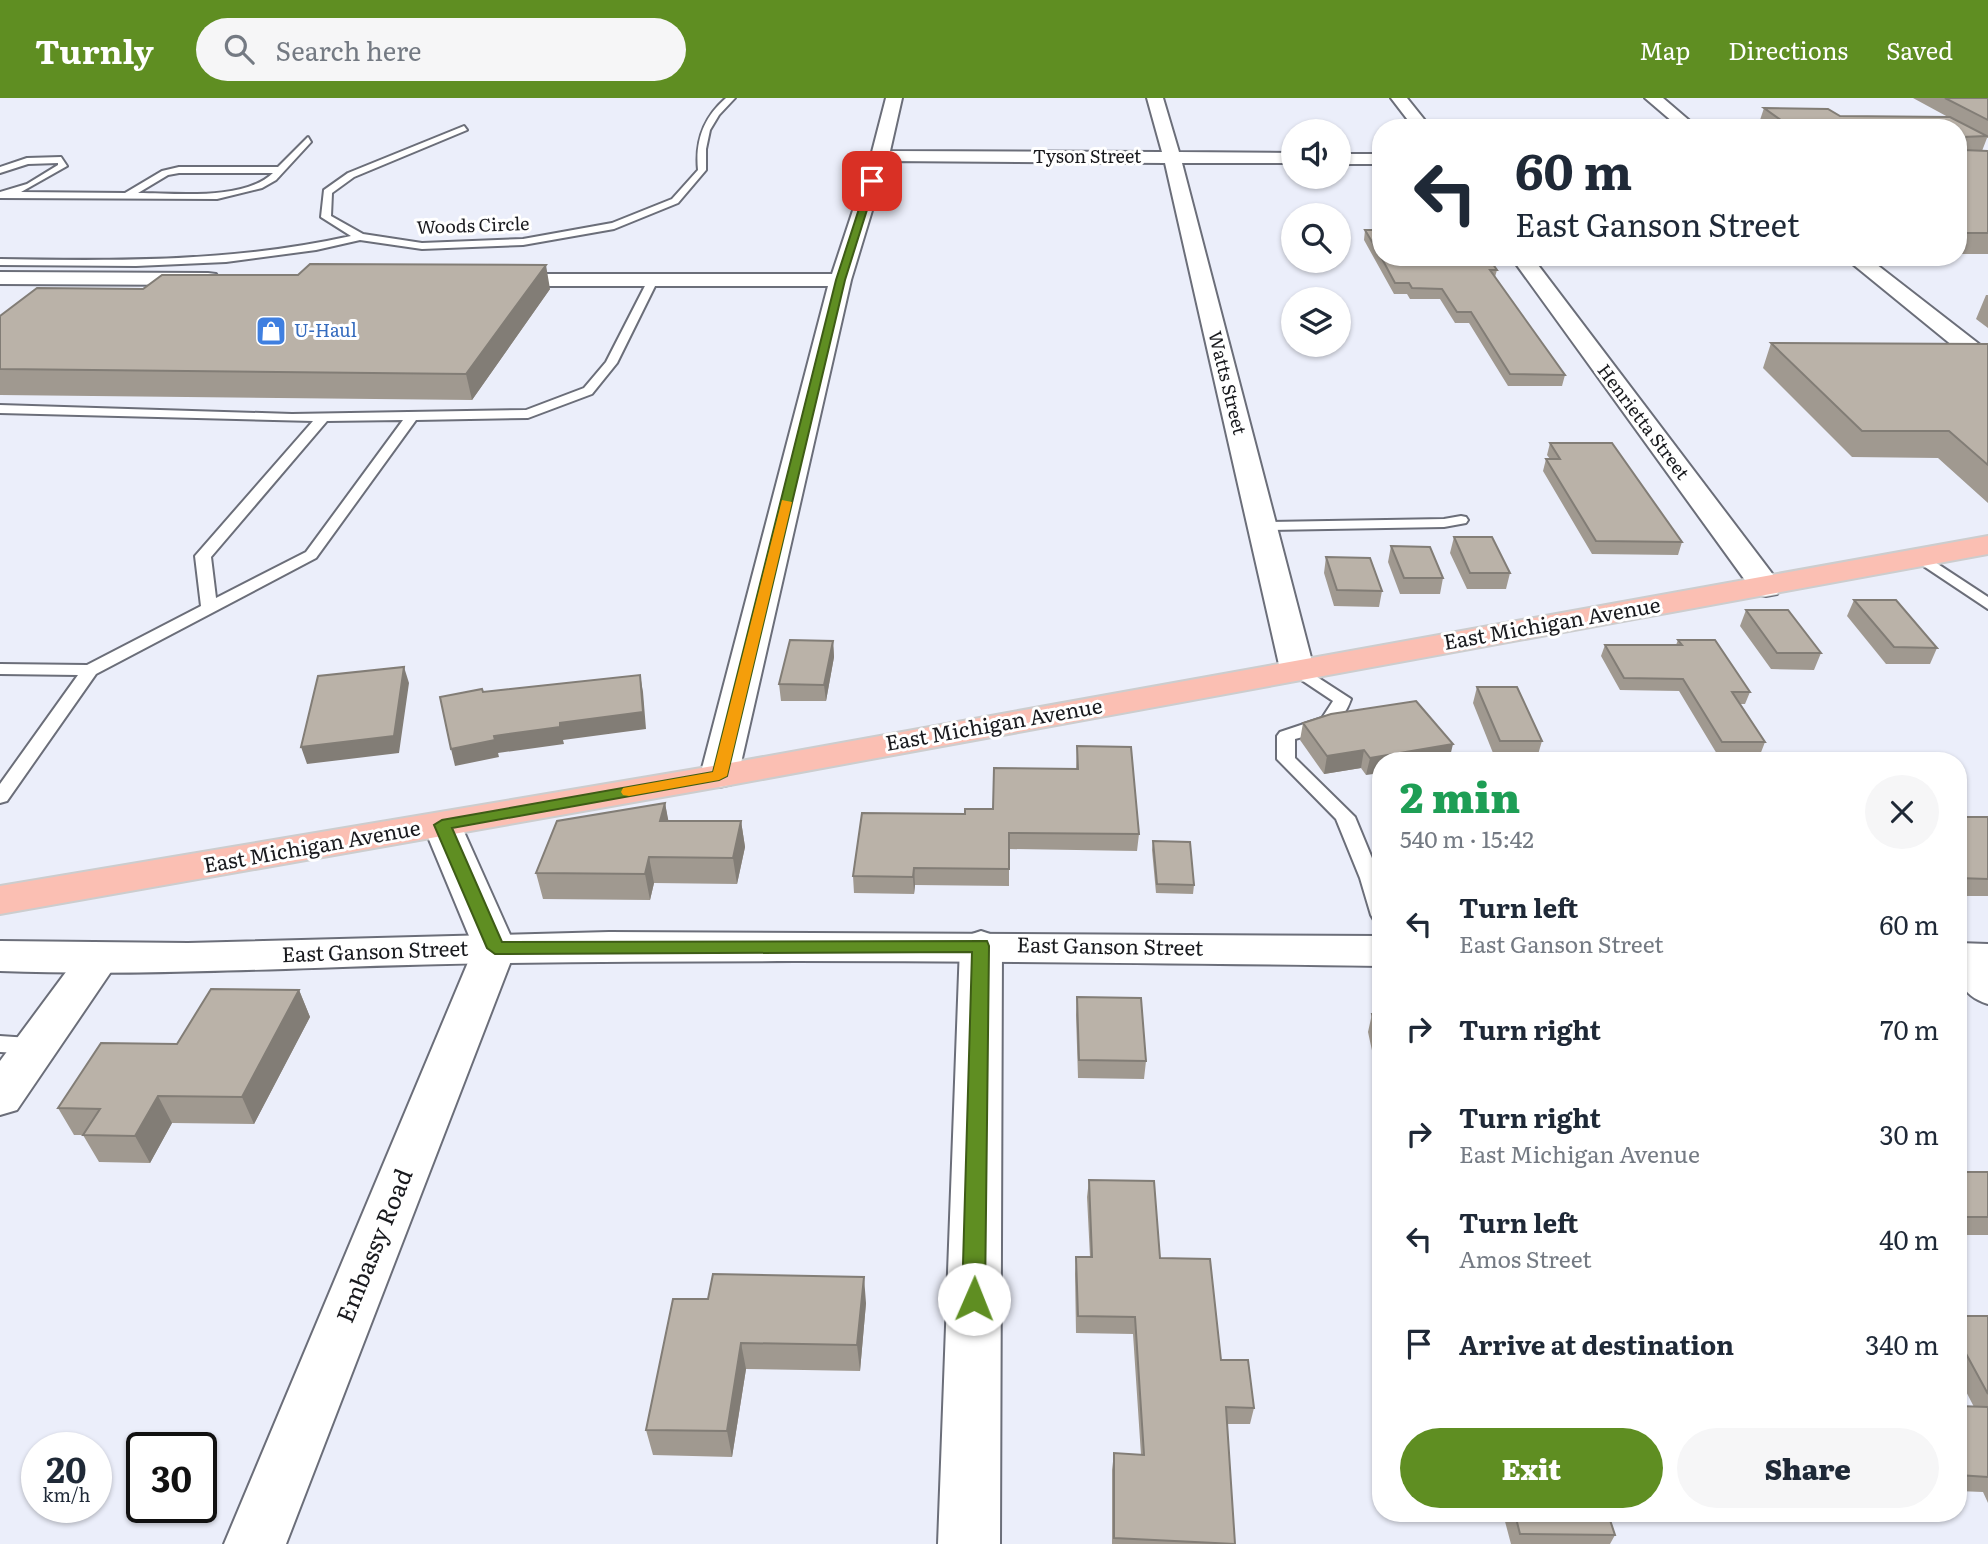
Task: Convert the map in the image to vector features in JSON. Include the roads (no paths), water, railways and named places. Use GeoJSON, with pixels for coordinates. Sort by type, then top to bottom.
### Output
{"type":"FeatureCollection","features":[{"type":"Feature","properties":{"kind":"main road","name":"East Michigan Avenue"},"geometry":{"type":"LineString","coordinates":[[0,900],[719,776],[1988,545]]}},
{"type":"Feature","properties":{"kind":"street"},"geometry":{"type":"LineString","coordinates":[[719,776],[840,280],[880,156],[894,98]]}},
{"type":"Feature","properties":{"kind":"street","name":"Watts Street"},"geometry":{"type":"LineString","coordinates":[[1155,98],[1172,157],[1297,669]]}},
{"type":"Feature","properties":{"kind":"street"},"geometry":{"type":"LineString","coordinates":[[1399,98],[1416,119]]}},
{"type":"Feature","properties":{"kind":"street"},"geometry":{"type":"LineString","coordinates":[[1653,98],[1679,119]]}},
{"type":"Feature","properties":{"kind":"street","name":"Tyson Street"},"geometry":{"type":"LineString","coordinates":[[880,156],[1281,158]]}},
{"type":"Feature","properties":{"kind":"street"},"geometry":{"type":"LineString","coordinates":[[1351,159],[1372,159]]}},
{"type":"Feature","properties":{"kind":"street","name":"Henrietta Street"},"geometry":{"type":"LineString","coordinates":[[1528,266],[1766,587]]}},
{"type":"Feature","properties":{"kind":"street"},"geometry":{"type":"LineString","coordinates":[[1865,266],[1988,363]]}},
{"type":"Feature","properties":{"kind":"street"},"geometry":{"type":"LineString","coordinates":[[0,278],[238,279]]}},
{"type":"Feature","properties":{"kind":"street"},"geometry":{"type":"LineString","coordinates":[[473,280],[840,280]]}},
{"type":"Feature","properties":{"kind":"street"},"geometry":{"type":"LineString","coordinates":[[442,825],[495,948]]}},
{"type":"Feature","properties":{"kind":"street"},"geometry":{"type":"LineString","coordinates":[[969,1544],[981,946]]}},
{"type":"Feature","properties":{"kind":"street","name":"East Ganson Street"},"geometry":{"type":"LineString","coordinates":[[0,956],[98,960],[495,948],[981,946],[1372,951]]}},
{"type":"Feature","properties":{"kind":"street","name":"Embassy Road"},"geometry":{"type":"LineString","coordinates":[[255,1544],[495,948]]}},
{"type":"Feature","properties":{"kind":"street"},"geometry":{"type":"LineString","coordinates":[[0,1097],[19,1044],[98,960]]}},
{"type":"Feature","properties":{"kind":"lane","name":"Woods Circle"},"geometry":{"type":"LineString","coordinates":[[464,128],[351,175],[327,192],[326,217],[360,237],[422,246],[523,242],[614,226],[675,201],[702,170],[700,154],[710,119],[731,98]]}},
{"type":"Feature","properties":{"kind":"lane"},"geometry":{"type":"LineString","coordinates":[[0,195],[189,197],[242,191],[259,186],[281,170],[308,140]]}},
{"type":"Feature","properties":{"kind":"lane"},"geometry":{"type":"LineString","coordinates":[[61,160],[63,166],[32,176],[0,171],[27,161],[61,160]]}},
{"type":"Feature","properties":{"kind":"lane"},"geometry":{"type":"LineString","coordinates":[[189,197],[229,170]]}},
{"type":"Feature","properties":{"kind":"lane"},"geometry":{"type":"LineString","coordinates":[[125,197],[165,173],[281,170]]}},
{"type":"Feature","properties":{"kind":"lane"},"geometry":{"type":"LineString","coordinates":[[0,195],[30,186],[32,176]]}},
{"type":"Feature","properties":{"kind":"lane"},"geometry":{"type":"LineString","coordinates":[[0,262],[235,260],[310,250],[360,237]]}},
{"type":"Feature","properties":{"kind":"lane"},"geometry":{"type":"LineString","coordinates":[[51,294],[72,279]]}},
{"type":"Feature","properties":{"kind":"lane"},"geometry":{"type":"LineString","coordinates":[[0,409],[323,418],[527,414],[588,391],[611,363],[653,280]]}},
{"type":"Feature","properties":{"kind":"lane"},"geometry":{"type":"LineString","coordinates":[[0,797],[90,670],[311,555],[412,416]]}},
{"type":"Feature","properties":{"kind":"lane"},"geometry":{"type":"LineString","coordinates":[[209,608],[203,556],[323,418]]}},
{"type":"Feature","properties":{"kind":"lane"},"geometry":{"type":"LineString","coordinates":[[1262,526],[1444,523],[1461,520]]}},
{"type":"Feature","properties":{"kind":"lane"},"geometry":{"type":"LineString","coordinates":[[1921,558],[1988,604]]}},
{"type":"Feature","properties":{"kind":"lane"},"geometry":{"type":"LineString","coordinates":[[0,669],[90,670]]}},
{"type":"Feature","properties":{"kind":"lane"},"geometry":{"type":"LineString","coordinates":[[1297,669],[1342,699],[1338,715],[1327,724],[1286,736],[1286,759],[1345,817],[1372,885]]}},
{"type":"Feature","properties":{"kind":"place","name":"U-Haul"},"geometry":{"type":"Point","coordinates":[271,331]}}]}
